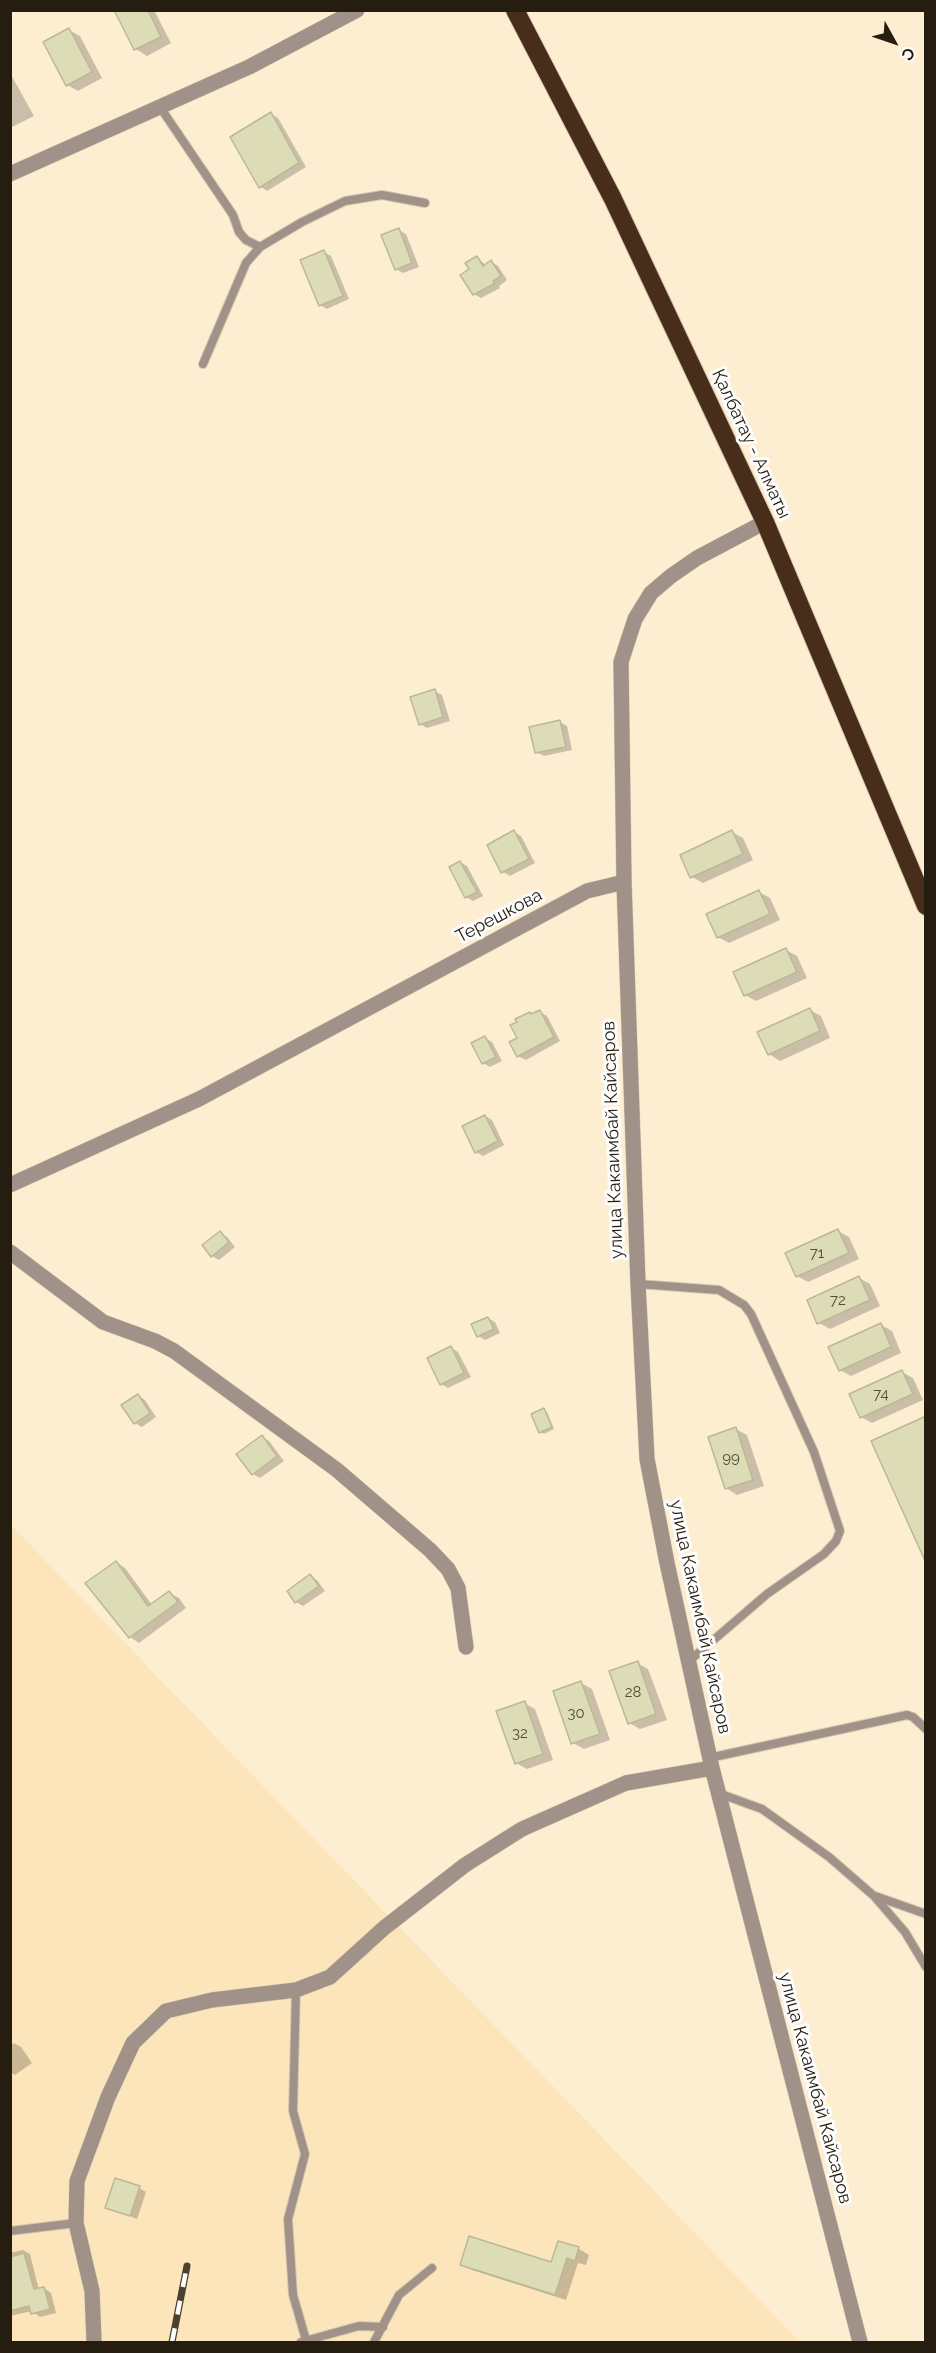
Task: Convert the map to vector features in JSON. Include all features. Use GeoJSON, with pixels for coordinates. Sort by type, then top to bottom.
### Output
{"type":"FeatureCollection","features":[{"type":"Feature","properties":{"kind":"highway","name":"Қалбатау - Алматы"},"geometry":{"type":"LineString","coordinates":[[515,10],[613,199],[765,522],[926,906]]}},
{"type":"Feature","properties":{"kind":"street"},"geometry":{"type":"LineString","coordinates":[[10,174],[249,67],[357,10]]}},
{"type":"Feature","properties":{"kind":"street"},"geometry":{"type":"LineString","coordinates":[[624,882],[621,662],[636,619],[651,593],[670,576],[697,558],[765,522]]}},
{"type":"Feature","properties":{"kind":"street","name":"Терешкова"},"geometry":{"type":"LineString","coordinates":[[10,1185],[199,1099],[586,891],[624,882]]}},
{"type":"Feature","properties":{"kind":"street","name":"улица Какаимбай Кайсаров"},"geometry":{"type":"LineString","coordinates":[[624,882],[638,1284],[647,1459],[688,1662],[718,1793],[860,2343]]}},
{"type":"Feature","properties":{"kind":"street"},"geometry":{"type":"LineString","coordinates":[[10,1252],[103,1322],[155,1341],[174,1351],[337,1470],[430,1550],[448,1569],[458,1588],[466,1647]]}},
{"type":"Feature","properties":{"kind":"street"},"geometry":{"type":"LineString","coordinates":[[94,2343],[92,2291],[76,2223],[77,2181],[108,2097],[133,2043],[166,2011],[212,2000],[296,1990],[330,1977],[384,1928],[465,1864],[522,1829],[626,1783],[711,1763]]}},
{"type":"Feature","properties":{"kind":"lane"},"geometry":{"type":"LineString","coordinates":[[160,107],[233,215],[239,232],[246,240],[260,246]]}},
{"type":"Feature","properties":{"kind":"lane"},"geometry":{"type":"LineString","coordinates":[[203,364],[246,263],[260,246],[345,201],[382,195],[424,203]]}},
{"type":"Feature","properties":{"kind":"lane"},"geometry":{"type":"LineString","coordinates":[[638,1284],[719,1290],[744,1305],[752,1314],[814,1452],[840,1531],[836,1541],[824,1554],[767,1594],[688,1662]]}},
{"type":"Feature","properties":{"kind":"lane"},"geometry":{"type":"LineString","coordinates":[[711,1763],[907,1715],[913,1717],[926,1729]]}},
{"type":"Feature","properties":{"kind":"lane"},"geometry":{"type":"LineString","coordinates":[[718,1793],[762,1809],[829,1857],[874,1896],[905,1932],[926,1967]]}},
{"type":"Feature","properties":{"kind":"lane"},"geometry":{"type":"LineString","coordinates":[[874,1896],[926,1914]]}},
{"type":"Feature","properties":{"kind":"lane"},"geometry":{"type":"LineString","coordinates":[[296,1990],[292,2111],[304,2154],[288,2219],[293,2295],[303,2342],[359,2326],[383,2326]]}},
{"type":"Feature","properties":{"kind":"lane"},"geometry":{"type":"LineString","coordinates":[[10,2231],[76,2223]]}},
{"type":"Feature","properties":{"kind":"lane"},"geometry":{"type":"LineString","coordinates":[[374,2343],[399,2295],[432,2268]]}},
{"type":"Feature","properties":{"kind":"shaded area"},"geometry":{"type":"Polygon","coordinates":[[[11,1525],[800,2342],[11,2342],[11,1525]]]}},
{"type":"Feature","properties":{"kind":"building"},"geometry":{"type":"Polygon","coordinates":[[[114,10],[148,10],[161,37],[134,50],[114,10]]]}},
{"type":"Feature","properties":{"kind":"building"},"geometry":{"type":"Polygon","coordinates":[[[69,28],[92,72],[66,86],[43,42],[69,28]]]}},
{"type":"Feature","properties":{"kind":"building"},"geometry":{"type":"Polygon","coordinates":[[[271,112],[299,163],[259,188],[230,137],[271,112]]]}},
{"type":"Feature","properties":{"kind":"building"},"geometry":{"type":"Polygon","coordinates":[[[399,228],[412,263],[395,270],[381,235],[399,228]]]}},
{"type":"Feature","properties":{"kind":"building"},"geometry":{"type":"Polygon","coordinates":[[[324,250],[343,296],[319,306],[300,260],[324,250]]]}},
{"type":"Feature","properties":{"kind":"building"},"geometry":{"type":"Polygon","coordinates":[[[477,256],[483,266],[491,260],[501,276],[493,281],[494,284],[473,295],[460,275],[469,269],[465,263],[477,256]]]}},
{"type":"Feature","properties":{"kind":"building"},"geometry":{"type":"Polygon","coordinates":[[[435,689],[443,717],[419,725],[410,697],[435,689]]]}},
{"type":"Feature","properties":{"kind":"building"},"geometry":{"type":"Polygon","coordinates":[[[560,720],[566,747],[535,753],[529,727],[560,720]]]}},
{"type":"Feature","properties":{"kind":"building"},"geometry":{"type":"Polygon","coordinates":[[[514,830],[529,859],[501,873],[487,845],[514,830]]]}},
{"type":"Feature","properties":{"kind":"building"},"geometry":{"type":"Polygon","coordinates":[[[732,830],[743,854],[690,878],[680,855],[732,830]]]}},
{"type":"Feature","properties":{"kind":"building"},"geometry":{"type":"Polygon","coordinates":[[[460,861],[477,892],[465,898],[449,867],[460,861]]]}},
{"type":"Feature","properties":{"kind":"building"},"geometry":{"type":"Polygon","coordinates":[[[759,890],[770,914],[717,938],[706,914],[759,890]]]}},
{"type":"Feature","properties":{"kind":"building"},"geometry":{"type":"Polygon","coordinates":[[[786,948],[797,972],[744,996],[733,972],[786,948]]]}},
{"type":"Feature","properties":{"kind":"building"},"geometry":{"type":"Polygon","coordinates":[[[810,1008],[820,1031],[768,1055],[757,1032],[810,1008]]]}},
{"type":"Feature","properties":{"kind":"building"},"geometry":{"type":"Polygon","coordinates":[[[540,1010],[554,1037],[517,1057],[509,1042],[517,1038],[510,1025],[517,1022],[515,1019],[540,1010]]]}},
{"type":"Feature","properties":{"kind":"building"},"geometry":{"type":"Polygon","coordinates":[[[485,1036],[496,1057],[482,1064],[471,1043],[485,1036]]]}},
{"type":"Feature","properties":{"kind":"building"},"geometry":{"type":"Polygon","coordinates":[[[485,1115],[498,1141],[475,1153],[462,1126],[485,1115]]]}},
{"type":"Feature","properties":{"kind":"building"},"geometry":{"type":"Polygon","coordinates":[[[838,1229],[849,1253],[796,1277],[785,1253],[838,1229]]]}},
{"type":"Feature","properties":{"kind":"building"},"geometry":{"type":"Polygon","coordinates":[[[220,1231],[229,1242],[211,1257],[202,1245],[220,1231]]]}},
{"type":"Feature","properties":{"kind":"building"},"geometry":{"type":"Polygon","coordinates":[[[859,1276],[870,1300],[817,1324],[807,1300],[859,1276]]]}},
{"type":"Feature","properties":{"kind":"building"},"geometry":{"type":"Polygon","coordinates":[[[488,1317],[494,1329],[477,1337],[471,1324],[488,1317]]]}},
{"type":"Feature","properties":{"kind":"building"},"geometry":{"type":"Polygon","coordinates":[[[881,1323],[891,1347],[839,1371],[828,1347],[881,1323]]]}},
{"type":"Feature","properties":{"kind":"building"},"geometry":{"type":"Polygon","coordinates":[[[451,1346],[464,1373],[440,1385],[427,1358],[451,1346]]]}},
{"type":"Feature","properties":{"kind":"building"},"geometry":{"type":"Polygon","coordinates":[[[902,1370],[913,1394],[860,1418],[849,1394],[902,1370]]]}},
{"type":"Feature","properties":{"kind":"building"},"geometry":{"type":"Polygon","coordinates":[[[138,1394],[150,1413],[134,1424],[121,1405],[138,1394]]]}},
{"type":"Feature","properties":{"kind":"building"},"geometry":{"type":"Polygon","coordinates":[[[544,1408],[552,1427],[539,1433],[531,1414],[544,1408]]]}},
{"type":"Feature","properties":{"kind":"building"},"geometry":{"type":"Polygon","coordinates":[[[926,1416],[926,1563],[871,1441],[926,1416]]]}},
{"type":"Feature","properties":{"kind":"building"},"geometry":{"type":"Polygon","coordinates":[[[736,1427],[753,1480],[725,1489],[708,1437],[736,1427]]]}},
{"type":"Feature","properties":{"kind":"building"},"geometry":{"type":"Polygon","coordinates":[[[262,1435],[277,1456],[252,1475],[236,1454],[262,1435]]]}},
{"type":"Feature","properties":{"kind":"building"},"geometry":{"type":"Polygon","coordinates":[[[116,1561],[148,1606],[169,1591],[178,1602],[129,1638],[85,1583],[116,1561]]]}},
{"type":"Feature","properties":{"kind":"building"},"geometry":{"type":"Polygon","coordinates":[[[310,1574],[319,1586],[295,1603],[287,1591],[310,1574]]]}},
{"type":"Feature","properties":{"kind":"building"},"geometry":{"type":"Polygon","coordinates":[[[638,1661],[656,1714],[628,1724],[609,1671],[638,1661]]]}},
{"type":"Feature","properties":{"kind":"building"},"geometry":{"type":"Polygon","coordinates":[[[581,1681],[600,1734],[571,1744],[553,1691],[581,1681]]]}},
{"type":"Feature","properties":{"kind":"building"},"geometry":{"type":"Polygon","coordinates":[[[525,1701],[543,1754],[515,1764],[496,1711],[525,1701]]]}},
{"type":"Feature","properties":{"kind":"building"},"geometry":{"type":"Polygon","coordinates":[[[115,2178],[140,2186],[130,2216],[105,2208],[115,2178]]]}},
{"type":"Feature","properties":{"kind":"building"},"geometry":{"type":"Polygon","coordinates":[[[469,2236],[551,2262],[558,2241],[579,2247],[575,2261],[567,2258],[555,2295],[460,2265],[469,2236]]]}},
{"type":"Feature","properties":{"kind":"building"},"geometry":{"type":"Polygon","coordinates":[[[24,2253],[34,2289],[44,2287],[50,2309],[31,2314],[29,2306],[10,2311],[10,2257],[24,2253]]]}},
{"type":"Feature","properties":{"kind":"railway"},"geometry":{"type":"LineString","coordinates":[[172,2342],[187,2266]]}}]}
